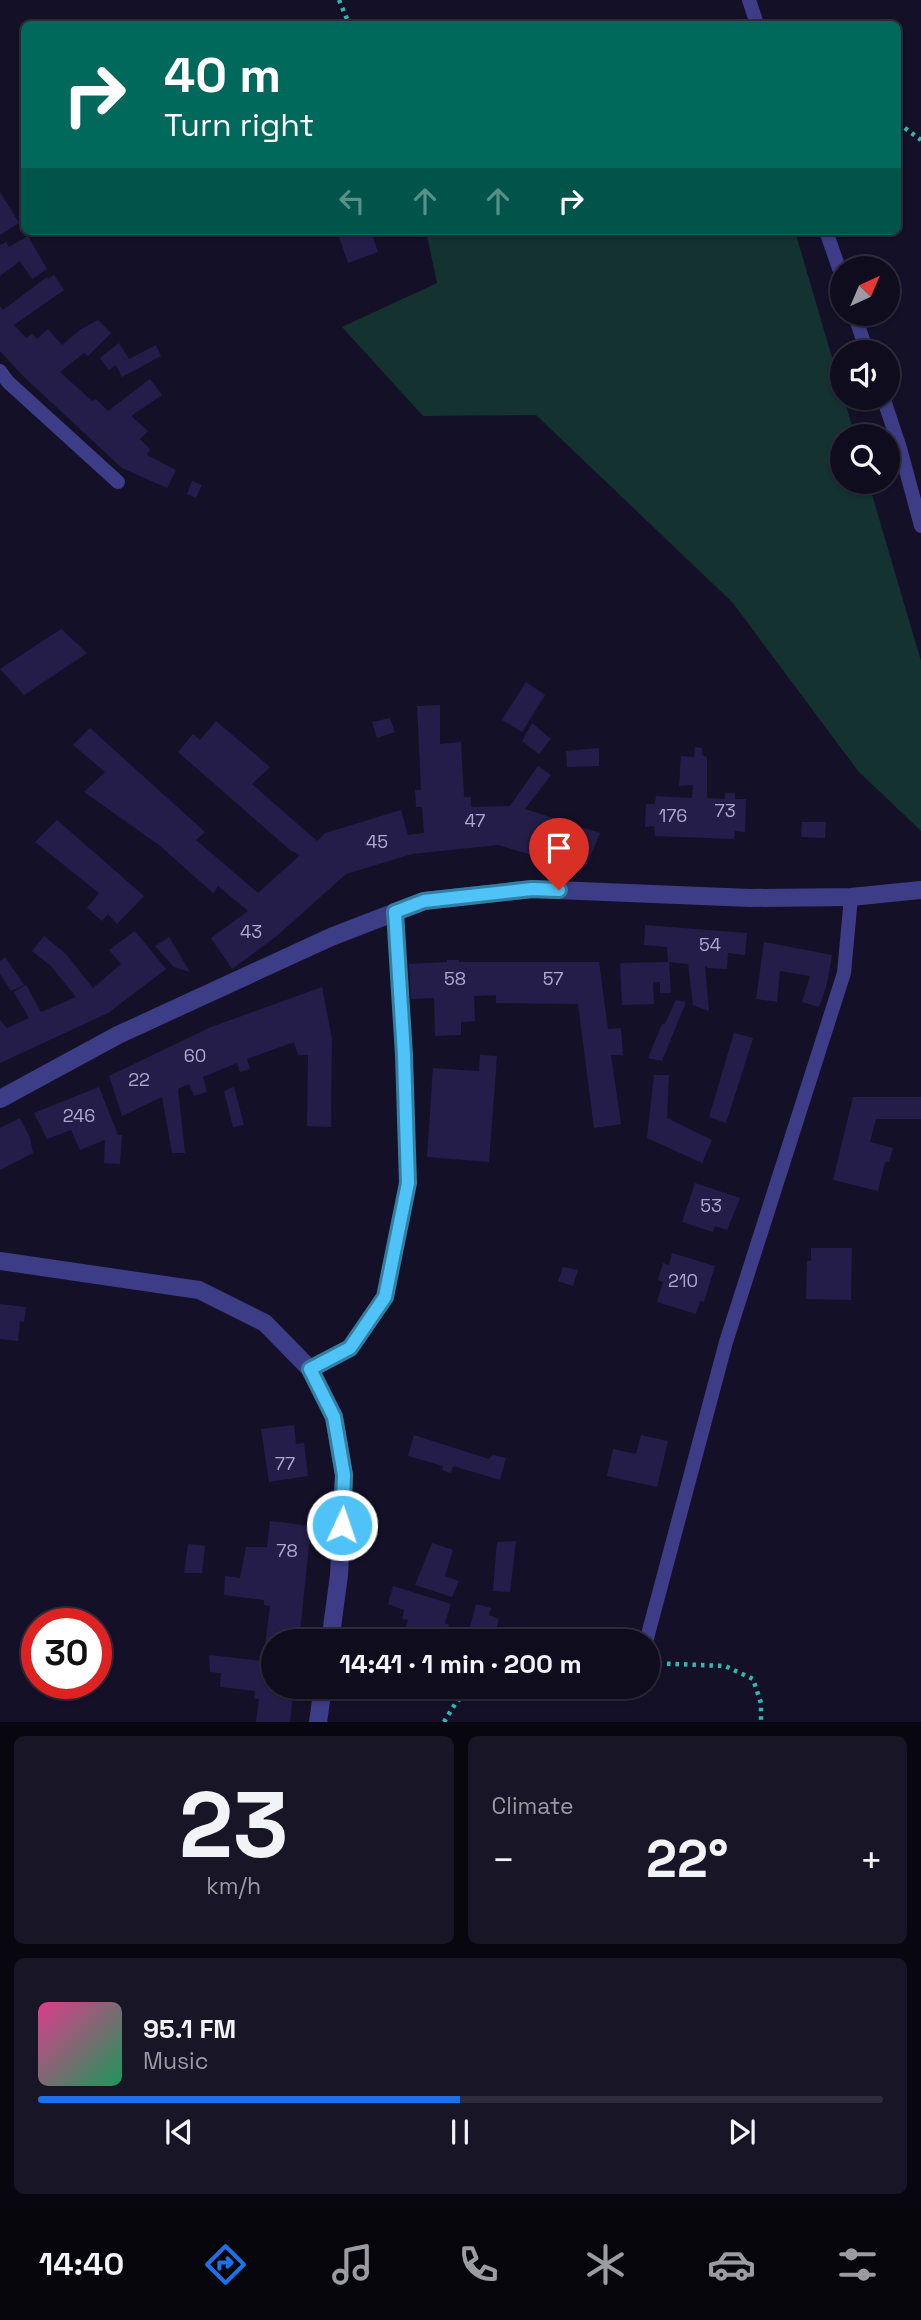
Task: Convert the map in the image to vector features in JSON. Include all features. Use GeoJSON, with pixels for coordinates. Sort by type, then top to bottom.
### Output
{"type":"FeatureCollection","features":[{"type":"Feature","properties":{"kind":"street"},"geometry":{"type":"LineString","coordinates":[[0,1099],[118,1035],[331,937],[424,901],[532,889],[750,898],[851,897],[921,890]]}},
{"type":"Feature","properties":{"kind":"street"},"geometry":{"type":"LineString","coordinates":[[0,1261],[199,1290],[265,1323],[310,1369],[334,1417],[344,1475],[339,1575],[332,1629]]}},
{"type":"Feature","properties":{"kind":"street"},"geometry":{"type":"LineString","coordinates":[[318,1721],[321,1699]]}},
{"type":"Feature","properties":{"kind":"lane"},"geometry":{"type":"LineString","coordinates":[[749,0],[756,21]]}},
{"type":"Feature","properties":{"kind":"lane"},"geometry":{"type":"LineString","coordinates":[[827,235],[835,256]]}},
{"type":"Feature","properties":{"kind":"lane"},"geometry":{"type":"LineString","coordinates":[[0,371],[118,482]]}},
{"type":"Feature","properties":{"kind":"lane"},"geometry":{"type":"LineString","coordinates":[[887,410],[921,526]]}},
{"type":"Feature","properties":{"kind":"lane"},"geometry":{"type":"LineString","coordinates":[[649,1629],[726,1342],[844,973],[851,897]]}},
{"type":"Feature","properties":{"kind":"lane"},"geometry":{"type":"LineString","coordinates":[[310,1369],[350,1348],[385,1297],[408,1183],[404,1055],[395,912]]}},
{"type":"Feature","properties":{"kind":"path"},"geometry":{"type":"LineString","coordinates":[[339,0],[348,21]]}},
{"type":"Feature","properties":{"kind":"path"},"geometry":{"type":"LineString","coordinates":[[901,125],[921,140]]}},
{"type":"Feature","properties":{"kind":"path"},"geometry":{"type":"LineString","coordinates":[[660,1663],[726,1666],[753,1679],[761,1703],[761,1721]]}},
{"type":"Feature","properties":{"kind":"path"},"geometry":{"type":"LineString","coordinates":[[444,1721],[460,1699]]}},
{"type":"Feature","properties":{"kind":"green space"},"geometry":{"type":"Polygon","coordinates":[[[427,235],[796,235],[830,351],[830,410],[847,410],[851,424],[830,424],[830,494],[872,494],[921,661],[921,831],[858,771],[733,603],[536,415],[423,416],[342,327],[437,283],[427,235]]]}},
{"type":"Feature","properties":{"kind":"building"},"geometry":{"type":"Polygon","coordinates":[[[0,192],[19,223],[0,235],[0,192]]]}},
{"type":"Feature","properties":{"kind":"building"},"geometry":{"type":"Polygon","coordinates":[[[338,235],[381,235],[373,238],[378,252],[348,263],[338,235]]]}},
{"type":"Feature","properties":{"kind":"building"},"geometry":{"type":"Polygon","coordinates":[[[28,236],[47,269],[32,279],[20,261],[0,276],[0,245],[6,242],[9,247],[28,236]]]}},
{"type":"Feature","properties":{"kind":"building"},"geometry":{"type":"Polygon","coordinates":[[[54,275],[64,290],[14,325],[26,338],[32,334],[37,339],[48,329],[62,345],[81,329],[98,320],[111,333],[88,356],[84,353],[60,372],[92,401],[96,399],[108,411],[150,379],[162,395],[131,416],[148,431],[140,439],[150,449],[147,455],[176,470],[167,488],[122,468],[23,376],[0,351],[0,306],[3,310],[47,277],[48,279],[54,275]]]}},
{"type":"Feature","properties":{"kind":"building"},"geometry":{"type":"Polygon","coordinates":[[[119,343],[129,359],[156,345],[161,356],[122,377],[116,365],[109,370],[100,358],[119,343]]]}},
{"type":"Feature","properties":{"kind":"building"},"geometry":{"type":"Polygon","coordinates":[[[192,481],[202,485],[196,498],[187,494],[192,481]]]}},
{"type":"Feature","properties":{"kind":"building"},"geometry":{"type":"Polygon","coordinates":[[[61,629],[87,653],[24,695],[0,669],[61,629]]]}},
{"type":"Feature","properties":{"kind":"building"},"geometry":{"type":"Polygon","coordinates":[[[526,682],[545,695],[522,732],[502,720],[526,682]]]}},
{"type":"Feature","properties":{"kind":"building"},"geometry":{"type":"Polygon","coordinates":[[[440,705],[440,744],[461,742],[464,797],[471,797],[471,807],[510,806],[538,766],[551,775],[525,809],[600,833],[586,867],[572,867],[498,845],[412,854],[346,874],[278,935],[232,969],[211,938],[248,911],[218,886],[213,893],[159,845],[84,792],[105,772],[73,745],[90,728],[205,832],[196,840],[258,893],[300,855],[290,850],[178,752],[193,734],[200,740],[216,721],[270,767],[252,784],[317,841],[325,833],[401,810],[408,835],[424,833],[422,807],[416,807],[415,790],[421,790],[417,706],[440,705]]]}},
{"type":"Feature","properties":{"kind":"building"},"geometry":{"type":"Polygon","coordinates":[[[390,718],[395,732],[377,738],[372,722],[390,718]]]}},
{"type":"Feature","properties":{"kind":"building"},"geometry":{"type":"Polygon","coordinates":[[[532,723],[551,739],[539,754],[522,741],[532,723]]]}},
{"type":"Feature","properties":{"kind":"building"},"geometry":{"type":"Polygon","coordinates":[[[695,747],[702,748],[702,755],[707,757],[707,798],[725,799],[725,793],[735,793],[735,799],[746,799],[745,832],[735,831],[734,839],[655,836],[654,826],[645,827],[646,804],[655,804],[656,796],[692,798],[693,785],[679,786],[681,756],[694,757],[695,747]]]}},
{"type":"Feature","properties":{"kind":"building"},"geometry":{"type":"Polygon","coordinates":[[[599,748],[599,766],[567,767],[566,751],[599,748]]]}},
{"type":"Feature","properties":{"kind":"building"},"geometry":{"type":"Polygon","coordinates":[[[57,820],[144,896],[117,924],[108,914],[102,921],[87,908],[99,893],[35,842],[57,820]]]}},
{"type":"Feature","properties":{"kind":"building"},"geometry":{"type":"Polygon","coordinates":[[[802,822],[826,822],[825,838],[801,837],[802,822]]]}},
{"type":"Feature","properties":{"kind":"building"},"geometry":{"type":"Polygon","coordinates":[[[645,925],[747,933],[745,955],[728,953],[727,969],[705,966],[709,1011],[693,1005],[688,964],[668,962],[667,947],[644,945],[645,925]]]}},
{"type":"Feature","properties":{"kind":"building"},"geometry":{"type":"Polygon","coordinates":[[[135,931],[166,969],[108,1013],[0,1063],[0,1020],[7,1028],[29,1018],[14,992],[26,985],[41,1012],[76,997],[51,966],[32,951],[44,936],[66,954],[93,988],[121,964],[109,950],[135,931]]]}},
{"type":"Feature","properties":{"kind":"building"},"geometry":{"type":"Polygon","coordinates":[[[169,937],[190,972],[174,967],[155,946],[169,937]]]}},
{"type":"Feature","properties":{"kind":"building"},"geometry":{"type":"Polygon","coordinates":[[[764,942],[832,955],[827,984],[819,1007],[802,1002],[810,976],[780,971],[777,1002],[756,999],[764,942]]]}},
{"type":"Feature","properties":{"kind":"building"},"geometry":{"type":"Polygon","coordinates":[[[5,957],[24,985],[11,991],[0,974],[0,961],[5,957]]]}},
{"type":"Feature","properties":{"kind":"building"},"geometry":{"type":"Polygon","coordinates":[[[447,960],[599,962],[608,1029],[621,1028],[623,1055],[611,1055],[621,1124],[594,1128],[578,1004],[496,1003],[496,995],[474,996],[475,1021],[461,1022],[461,1035],[435,1036],[434,998],[411,999],[409,964],[447,960]]]}},
{"type":"Feature","properties":{"kind":"building"},"geometry":{"type":"Polygon","coordinates":[[[669,962],[671,993],[660,993],[660,982],[653,982],[654,1004],[622,1005],[620,963],[669,962]]]}},
{"type":"Feature","properties":{"kind":"building"},"geometry":{"type":"Polygon","coordinates":[[[322,987],[332,1039],[331,1127],[307,1126],[308,1055],[298,1055],[294,1042],[247,1059],[250,1069],[240,1072],[237,1063],[203,1077],[207,1092],[194,1096],[189,1084],[178,1089],[185,1153],[172,1153],[162,1097],[122,1116],[109,1076],[211,1027],[322,987]]]}},
{"type":"Feature","properties":{"kind":"building"},"geometry":{"type":"Polygon","coordinates":[[[676,1000],[686,1002],[662,1061],[648,1058],[662,1024],[665,1024],[676,1000]]]}},
{"type":"Feature","properties":{"kind":"building"},"geometry":{"type":"Polygon","coordinates":[[[734,1033],[753,1038],[726,1123],[709,1117],[734,1033]]]}},
{"type":"Feature","properties":{"kind":"building"},"geometry":{"type":"Polygon","coordinates":[[[480,1055],[497,1056],[489,1162],[427,1157],[433,1068],[479,1071],[480,1055]]]}},
{"type":"Feature","properties":{"kind":"building"},"geometry":{"type":"Polygon","coordinates":[[[654,1075],[669,1075],[667,1118],[712,1140],[702,1163],[647,1138],[654,1075]]]}},
{"type":"Feature","properties":{"kind":"building"},"geometry":{"type":"Polygon","coordinates":[[[99,1087],[118,1135],[122,1135],[120,1164],[104,1163],[105,1140],[80,1150],[71,1130],[47,1139],[34,1113],[99,1087]]]}},
{"type":"Feature","properties":{"kind":"building"},"geometry":{"type":"Polygon","coordinates":[[[234,1087],[244,1125],[233,1127],[224,1091],[234,1087]]]}},
{"type":"Feature","properties":{"kind":"building"},"geometry":{"type":"Polygon","coordinates":[[[853,1097],[921,1097],[921,1119],[876,1119],[870,1142],[893,1148],[889,1162],[885,1162],[878,1191],[833,1180],[853,1097]]]}},
{"type":"Feature","properties":{"kind":"building"},"geometry":{"type":"Polygon","coordinates":[[[20,1118],[30,1138],[33,1153],[0,1170],[0,1128],[20,1118]]]}},
{"type":"Feature","properties":{"kind":"building"},"geometry":{"type":"Polygon","coordinates":[[[695,1183],[740,1198],[727,1230],[715,1226],[713,1232],[682,1222],[695,1183]]]}},
{"type":"Feature","properties":{"kind":"building"},"geometry":{"type":"Polygon","coordinates":[[[811,1248],[852,1248],[851,1300],[806,1299],[807,1261],[811,1261],[811,1248]]]}},
{"type":"Feature","properties":{"kind":"building"},"geometry":{"type":"Polygon","coordinates":[[[672,1253],[715,1266],[704,1302],[700,1301],[696,1314],[657,1302],[663,1282],[658,1280],[663,1263],[669,1265],[672,1253]]]}},
{"type":"Feature","properties":{"kind":"building"},"geometry":{"type":"Polygon","coordinates":[[[563,1267],[578,1270],[573,1286],[558,1281],[563,1267]]]}},
{"type":"Feature","properties":{"kind":"building"},"geometry":{"type":"Polygon","coordinates":[[[0,1304],[26,1307],[24,1322],[20,1321],[18,1341],[0,1339],[0,1304]]]}},
{"type":"Feature","properties":{"kind":"building"},"geometry":{"type":"Polygon","coordinates":[[[294,1425],[296,1444],[304,1443],[308,1476],[269,1482],[261,1429],[294,1425]]]}},
{"type":"Feature","properties":{"kind":"building"},"geometry":{"type":"Polygon","coordinates":[[[414,1435],[489,1459],[493,1455],[506,1458],[500,1480],[453,1466],[451,1473],[442,1470],[443,1466],[408,1456],[414,1435]]]}},
{"type":"Feature","properties":{"kind":"building"},"geometry":{"type":"Polygon","coordinates":[[[641,1435],[668,1441],[657,1487],[607,1476],[613,1449],[636,1454],[641,1435]]]}},
{"type":"Feature","properties":{"kind":"building"},"geometry":{"type":"Polygon","coordinates":[[[270,1521],[311,1526],[300,1629],[267,1629],[270,1606],[264,1605],[264,1600],[224,1595],[225,1576],[240,1578],[246,1547],[267,1547],[270,1521]]]}},
{"type":"Feature","properties":{"kind":"building"},"geometry":{"type":"Polygon","coordinates":[[[516,1541],[510,1592],[493,1591],[497,1542],[516,1541]]]}},
{"type":"Feature","properties":{"kind":"building"},"geometry":{"type":"Polygon","coordinates":[[[432,1543],[453,1550],[445,1576],[459,1581],[452,1597],[415,1585],[432,1543]]]}},
{"type":"Feature","properties":{"kind":"building"},"geometry":{"type":"Polygon","coordinates":[[[188,1544],[205,1546],[202,1573],[184,1573],[188,1544]]]}},
{"type":"Feature","properties":{"kind":"building"},"geometry":{"type":"Polygon","coordinates":[[[393,1586],[451,1604],[445,1623],[449,1625],[448,1629],[406,1629],[408,1620],[402,1619],[404,1610],[388,1604],[393,1586]]]}},
{"type":"Feature","properties":{"kind":"building"},"geometry":{"type":"Polygon","coordinates":[[[476,1604],[491,1608],[489,1615],[499,1619],[496,1629],[470,1627],[476,1604]]]}},
{"type":"Feature","properties":{"kind":"building"},"geometry":{"type":"Polygon","coordinates":[[[209,1655],[261,1661],[261,1699],[293,1699],[290,1722],[256,1722],[259,1699],[254,1698],[255,1691],[220,1687],[221,1673],[210,1672],[209,1655]]]}},
{"type":"Feature","properties":{"kind":"route"},"geometry":{"type":"LineString","coordinates":[[342,1525],[344,1475],[334,1417],[310,1369],[350,1348],[385,1297],[408,1183],[404,1055],[395,912],[424,901],[532,889],[559,890]]}}]}
